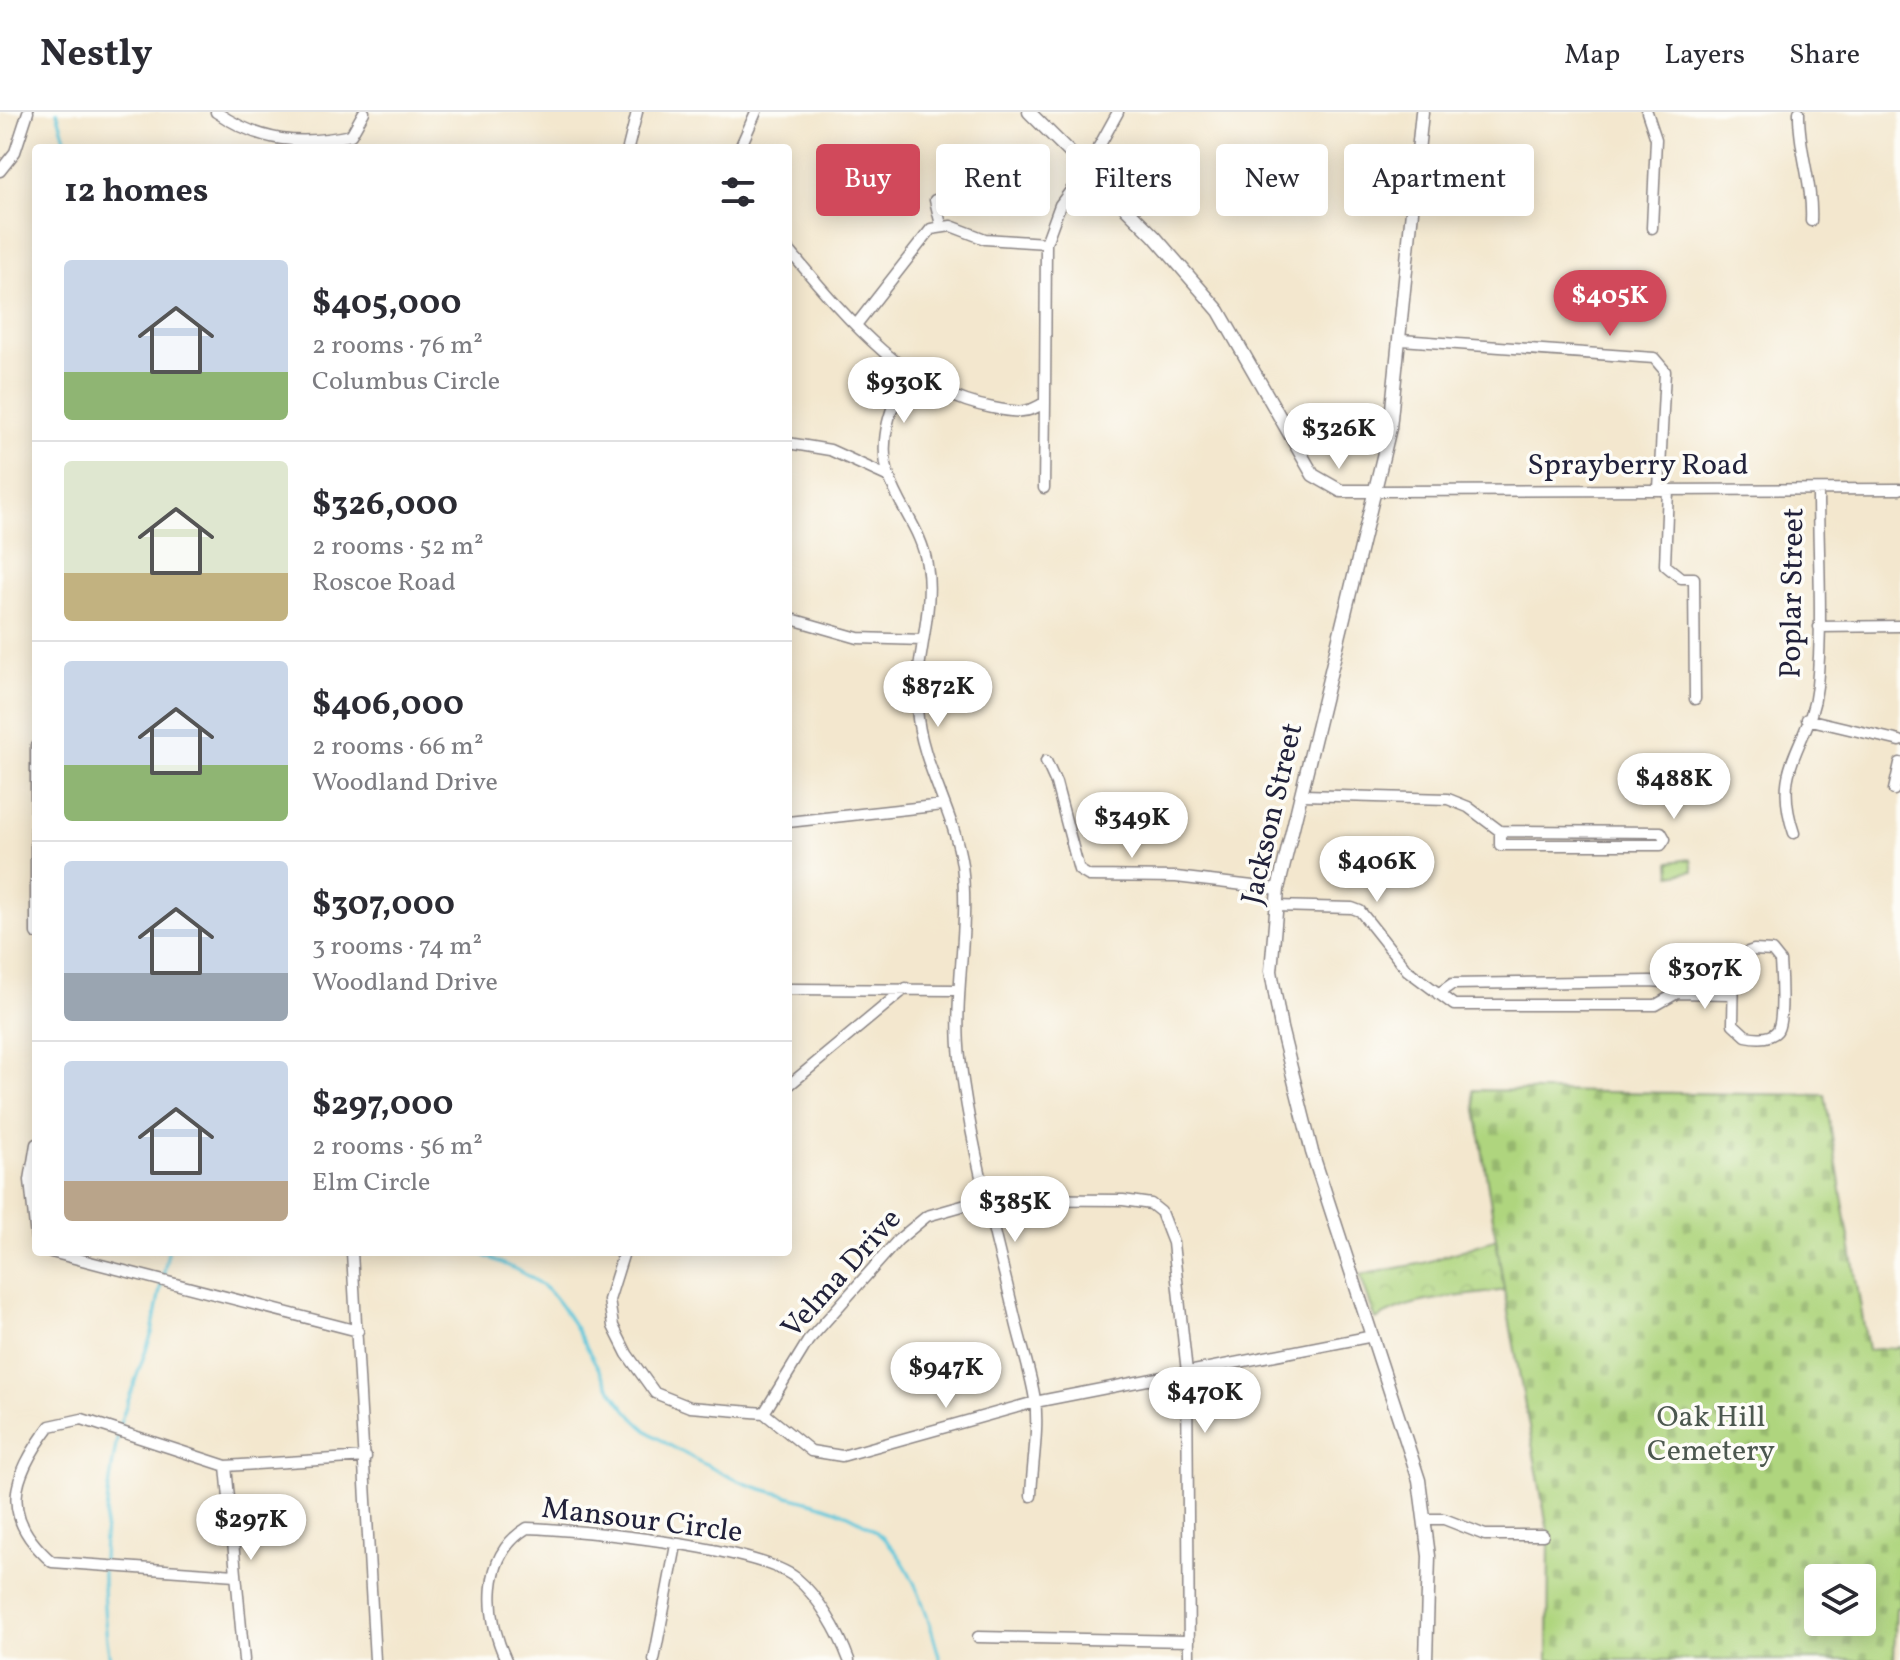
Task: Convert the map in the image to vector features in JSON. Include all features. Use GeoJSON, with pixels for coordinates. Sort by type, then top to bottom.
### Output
{"type":"FeatureCollection","features":[{"type":"Feature","properties":{"kind":"main road"},"geometry":{"type":"LineString","coordinates":[[1029,112],[1066,150]]}},
{"type":"Feature","properties":{"kind":"main road","name":"Jackson Street"},"geometry":{"type":"LineString","coordinates":[[1422,112],[1390,428],[1278,889],[1271,971],[1281,1028],[1312,1152],[1419,1480],[1429,1575],[1426,1660]]}},
{"type":"Feature","properties":{"kind":"main road"},"geometry":{"type":"LineString","coordinates":[[1133,216],[1219,311],[1313,475],[1341,491],[1376,491]]}},
{"type":"Feature","properties":{"kind":"street"},"geometry":{"type":"LineString","coordinates":[[0,171],[15,152],[28,112]]}},
{"type":"Feature","properties":{"kind":"street"},"geometry":{"type":"LineString","coordinates":[[216,112],[250,133],[284,141],[312,143],[351,135]]}},
{"type":"Feature","properties":{"kind":"street"},"geometry":{"type":"LineString","coordinates":[[349,144],[364,112]]}},
{"type":"Feature","properties":{"kind":"street"},"geometry":{"type":"LineString","coordinates":[[629,144],[637,112]]}},
{"type":"Feature","properties":{"kind":"street"},"geometry":{"type":"LineString","coordinates":[[742,144],[756,112]]}},
{"type":"Feature","properties":{"kind":"street"},"geometry":{"type":"LineString","coordinates":[[1100,144],[1118,112]]}},
{"type":"Feature","properties":{"kind":"street"},"geometry":{"type":"LineString","coordinates":[[1647,112],[1656,139],[1652,228]]}},
{"type":"Feature","properties":{"kind":"street"},"geometry":{"type":"LineString","coordinates":[[1799,112],[1811,184],[1811,221]]}},
{"type":"Feature","properties":{"kind":"street"},"geometry":{"type":"LineString","coordinates":[[1044,488],[1046,243],[1066,197]]}},
{"type":"Feature","properties":{"kind":"street"},"geometry":{"type":"LineString","coordinates":[[935,200],[941,225]]}},
{"type":"Feature","properties":{"kind":"street"},"geometry":{"type":"LineString","coordinates":[[856,325],[924,234],[941,225],[960,228],[985,239],[1046,243]]}},
{"type":"Feature","properties":{"kind":"street"},"geometry":{"type":"LineString","coordinates":[[792,253],[856,325],[907,372],[973,405],[1020,413],[1045,402]]}},
{"type":"Feature","properties":{"kind":"street"},"geometry":{"type":"LineString","coordinates":[[1401,340],[1654,358],[1663,364],[1665,565],[1681,578],[1694,578],[1695,699]]}},
{"type":"Feature","properties":{"kind":"street"},"geometry":{"type":"LineString","coordinates":[[907,372],[885,432],[889,477],[918,534],[927,564],[928,595],[917,709],[924,753],[962,866],[962,950],[957,990],[960,1055],[968,1118],[1035,1402],[1031,1496]]}},
{"type":"Feature","properties":{"kind":"street"},"geometry":{"type":"LineString","coordinates":[[792,444],[830,450],[889,477]]}},
{"type":"Feature","properties":{"kind":"street","name":"Sprayberry Road"},"geometry":{"type":"LineString","coordinates":[[1376,491],[1900,489]]}},
{"type":"Feature","properties":{"kind":"street","name":"Poplar Street"},"geometry":{"type":"LineString","coordinates":[[1794,833],[1786,811],[1786,772],[1817,690],[1818,490]]}},
{"type":"Feature","properties":{"kind":"street"},"geometry":{"type":"LineString","coordinates":[[792,619],[858,638],[923,640]]}},
{"type":"Feature","properties":{"kind":"street"},"geometry":{"type":"LineString","coordinates":[[1819,627],[1900,626]]}},
{"type":"Feature","properties":{"kind":"street"},"geometry":{"type":"LineString","coordinates":[[1807,719],[1900,741]]}},
{"type":"Feature","properties":{"kind":"street"},"geometry":{"type":"LineString","coordinates":[[1046,761],[1056,783],[1079,870],[1089,876],[1176,877],[1278,889]]}},
{"type":"Feature","properties":{"kind":"street"},"geometry":{"type":"LineString","coordinates":[[1894,790],[1900,763]]}},
{"type":"Feature","properties":{"kind":"street"},"geometry":{"type":"LineString","coordinates":[[1303,795],[1448,799],[1468,807],[1500,831],[1661,832],[1665,839],[1661,845],[1500,845],[1500,831]]}},
{"type":"Feature","properties":{"kind":"street"},"geometry":{"type":"LineString","coordinates":[[792,822],[943,805]]}},
{"type":"Feature","properties":{"kind":"street"},"geometry":{"type":"LineString","coordinates":[[1275,906],[1352,908],[1360,911],[1407,970],[1454,1005],[1656,1005],[1677,993],[1733,994]]}},
{"type":"Feature","properties":{"kind":"street"},"geometry":{"type":"LineString","coordinates":[[1748,950],[1767,950],[1778,957],[1781,1023],[1774,1033],[1753,1037],[1738,1032],[1733,1024],[1733,994],[1734,964],[1739,955],[1748,950]]}},
{"type":"Feature","properties":{"kind":"street"},"geometry":{"type":"LineString","coordinates":[[1438,994],[1452,984],[1650,981],[1664,982],[1677,993]]}},
{"type":"Feature","properties":{"kind":"street"},"geometry":{"type":"LineString","coordinates":[[792,1083],[906,988]]}},
{"type":"Feature","properties":{"kind":"street"},"geometry":{"type":"LineString","coordinates":[[792,989],[957,990]]}},
{"type":"Feature","properties":{"kind":"street"},"geometry":{"type":"LineString","coordinates":[[32,1168],[32,1199]]}},
{"type":"Feature","properties":{"kind":"street","name":"Velma Drive"},"geometry":{"type":"LineString","coordinates":[[764,1413],[808,1341],[898,1240],[927,1216],[987,1199],[1123,1200],[1151,1204],[1167,1221],[1173,1243],[1187,1372]]}},
{"type":"Feature","properties":{"kind":"street"},"geometry":{"type":"LineString","coordinates":[[67,1256],[358,1331]]}},
{"type":"Feature","properties":{"kind":"street"},"geometry":{"type":"LineString","coordinates":[[352,1256],[366,1457],[375,1660]]}},
{"type":"Feature","properties":{"kind":"street"},"geometry":{"type":"LineString","coordinates":[[623,1256],[609,1300],[613,1326],[627,1354],[655,1393],[690,1407],[764,1413],[811,1451],[842,1456],[1035,1402],[1373,1336]]}},
{"type":"Feature","properties":{"kind":"street"},"geometry":{"type":"LineString","coordinates":[[1187,1372],[1189,1660]]}},
{"type":"Feature","properties":{"kind":"street"},"geometry":{"type":"LineString","coordinates":[[235,1575],[52,1562],[20,1533],[11,1498],[23,1462],[50,1426],[82,1419],[226,1466],[366,1457]]}},
{"type":"Feature","properties":{"kind":"street"},"geometry":{"type":"LineString","coordinates":[[226,1466],[244,1660]]}},
{"type":"Feature","properties":{"kind":"street"},"geometry":{"type":"LineString","coordinates":[[1425,1519],[1444,1519],[1485,1535],[1543,1535]]}},
{"type":"Feature","properties":{"kind":"street","name":"Mansour Circle"},"geometry":{"type":"LineString","coordinates":[[506,1660],[492,1624],[491,1596],[499,1556],[516,1535],[527,1528],[559,1529],[676,1545],[762,1562],[795,1577],[815,1598],[849,1660]]}},
{"type":"Feature","properties":{"kind":"street"},"geometry":{"type":"LineString","coordinates":[[654,1660],[676,1545]]}},
{"type":"Feature","properties":{"kind":"street"},"geometry":{"type":"LineString","coordinates":[[978,1637],[1189,1641]]}},
{"type":"Feature","properties":{"kind":"green space"},"geometry":{"type":"Polygon","coordinates":[[[1691,859],[1693,871],[1671,875],[1670,862],[1691,859]]]}},
{"type":"Feature","properties":{"kind":"green space","name":"Oak Hill Cemetery"},"geometry":{"type":"Polygon","coordinates":[[[1473,1090],[1825,1095],[1868,1350],[1900,1347],[1900,1607],[1896,1608],[1894,1660],[1548,1660],[1549,1537],[1504,1290],[1473,1090]]]}},
{"type":"Feature","properties":{"kind":"green space"},"geometry":{"type":"Polygon","coordinates":[[[1496,1239],[1504,1290],[1422,1302],[1376,1320],[1360,1275],[1424,1263],[1496,1239]]]}},
{"type":"Feature","properties":{"kind":"waterway"},"geometry":{"type":"LineString","coordinates":[[57,112],[67,144]]}},
{"type":"Feature","properties":{"kind":"waterway"},"geometry":{"type":"LineString","coordinates":[[163,1277],[167,1256]]}},
{"type":"Feature","properties":{"kind":"waterway"},"geometry":{"type":"LineString","coordinates":[[486,1256],[528,1276],[554,1297],[617,1397],[651,1433],[734,1479],[849,1515],[880,1535],[911,1576],[940,1660]]}},
{"type":"Feature","properties":{"kind":"waterway"},"geometry":{"type":"LineString","coordinates":[[119,1426],[152,1333],[161,1284]]}},
{"type":"Feature","properties":{"kind":"waterway"},"geometry":{"type":"LineString","coordinates":[[110,1660],[103,1575],[109,1491],[118,1434]]}}]}
